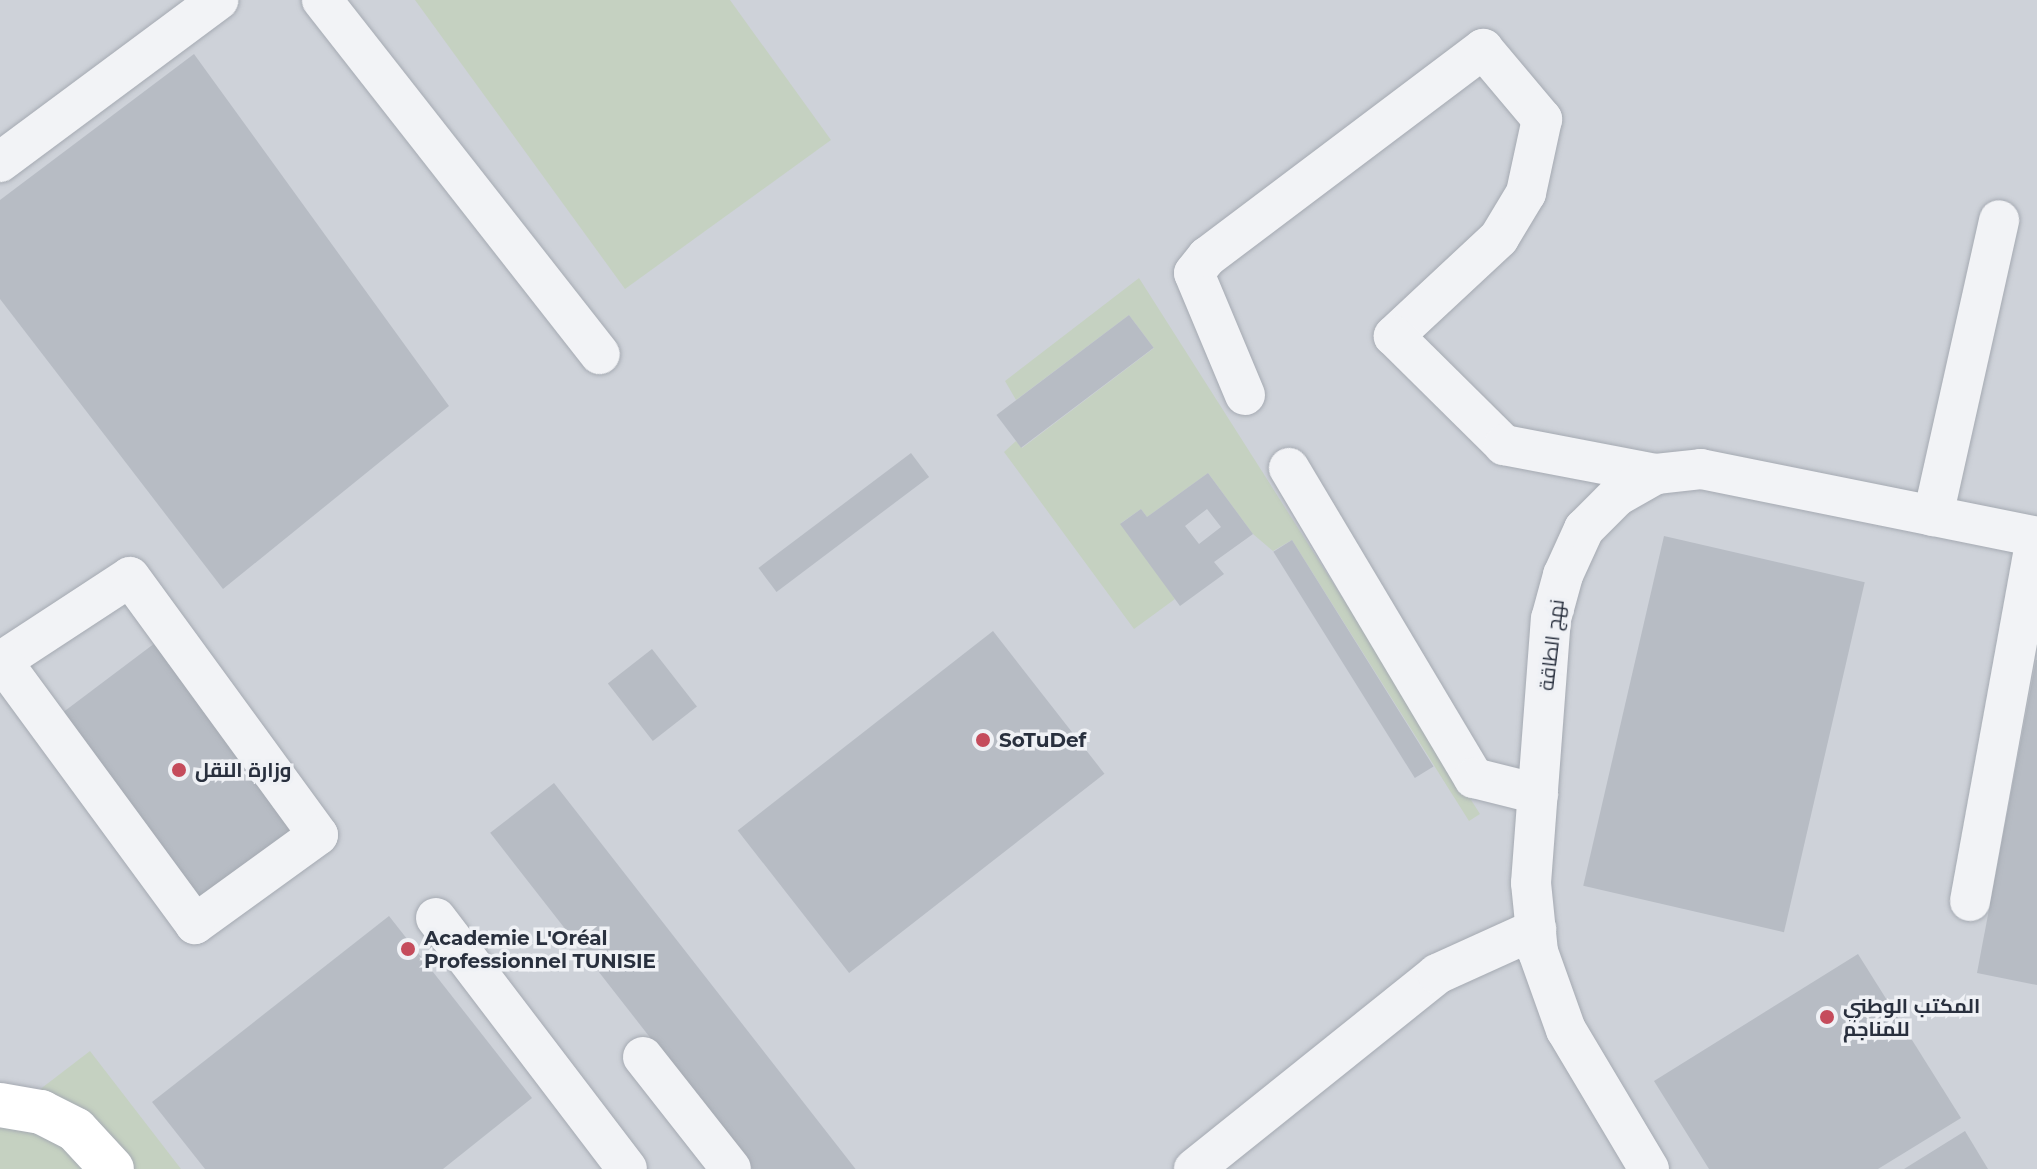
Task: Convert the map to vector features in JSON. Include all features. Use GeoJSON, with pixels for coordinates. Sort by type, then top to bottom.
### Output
{"type":"FeatureCollection","features":[{"type":"Feature","properties":{"kind":"highway"},"geometry":{"type":"LineString","coordinates":[[0,1076],[21,1109],[76,1130],[112,1169]]}},
{"type":"Feature","properties":{"kind":"street"},"geometry":{"type":"LineString","coordinates":[[0,162],[218,0]]}},
{"type":"Feature","properties":{"kind":"street"},"geometry":{"type":"LineString","coordinates":[[322,0],[600,354]]}},
{"type":"Feature","properties":{"kind":"street"},"geometry":{"type":"LineString","coordinates":[[1245,395],[1194,273],[1207,257],[1483,49],[1542,119],[1526,193],[1499,238],[1394,336],[1504,445],[1656,474]]}},
{"type":"Feature","properties":{"kind":"street"},"geometry":{"type":"LineString","coordinates":[[1933,516],[1999,220]]}},
{"type":"Feature","properties":{"kind":"street"},"geometry":{"type":"LineString","coordinates":[[1289,468],[1474,778],[1538,794]]}},
{"type":"Feature","properties":{"kind":"street","name":"نهج الطاقة"},"geometry":{"type":"LineString","coordinates":[[1649,1169],[1566,1030],[1538,952],[1531,883],[1551,619],[1563,575],[1584,529],[1617,496],[1656,474],[1701,469],[2037,537]]}},
{"type":"Feature","properties":{"kind":"street"},"geometry":{"type":"LineString","coordinates":[[1970,901],[2037,537]]}},
{"type":"Feature","properties":{"kind":"street"},"geometry":{"type":"LineString","coordinates":[[130,577],[318,835],[195,924],[1,661],[130,577]]}},
{"type":"Feature","properties":{"kind":"street"},"geometry":{"type":"LineString","coordinates":[[436,918],[627,1169]]}},
{"type":"Feature","properties":{"kind":"street"},"geometry":{"type":"LineString","coordinates":[[1194,1169],[1437,974],[1536,929]]}},
{"type":"Feature","properties":{"kind":"street"},"geometry":{"type":"LineString","coordinates":[[643,1057],[731,1169]]}},
{"type":"Feature","properties":{"kind":"shaded area"},"geometry":{"type":"Polygon","coordinates":[[[0,0],[2037,0],[2037,1169],[28,1169],[0,1133],[0,0]]]}},
{"type":"Feature","properties":{"kind":"green space"},"geometry":{"type":"Polygon","coordinates":[[[415,0],[730,0],[831,140],[625,289],[415,0]]]}},
{"type":"Feature","properties":{"kind":"green space"},"geometry":{"type":"Polygon","coordinates":[[[1139,278],[1480,814],[1469,821],[1292,540],[1273,551],[1253,534],[1208,473],[1147,517],[1141,509],[1121,523],[1175,599],[1134,629],[1004,452],[1016,441],[1022,448],[1154,348],[1129,315],[1016,400],[1005,381],[1139,278]]]}},
{"type":"Feature","properties":{"kind":"green space"},"geometry":{"type":"Polygon","coordinates":[[[90,1051],[181,1169],[0,1169],[0,1120],[90,1051]]]}},
{"type":"Feature","properties":{"kind":"building"},"geometry":{"type":"Polygon","coordinates":[[[194,54],[449,406],[223,589],[0,299],[0,200],[194,54]]]}},
{"type":"Feature","properties":{"kind":"building"},"geometry":{"type":"Polygon","coordinates":[[[1129,315],[1154,348],[1021,448],[996,415],[1129,315]]]}},
{"type":"Feature","properties":{"kind":"building"},"geometry":{"type":"Polygon","coordinates":[[[911,453],[929,477],[777,592],[758,568],[911,453]]]}},
{"type":"Feature","properties":{"kind":"building"},"geometry":{"type":"Polygon","coordinates":[[[1208,473],[1253,534],[1214,562],[1224,574],[1180,606],[1120,524],[1141,509],[1147,517],[1208,473]],[[1207,509],[1185,526],[1199,544],[1221,527],[1207,509]]]}},
{"type":"Feature","properties":{"kind":"building"},"geometry":{"type":"Polygon","coordinates":[[[1664,536],[1865,582],[1784,932],[1583,886],[1664,536]]]}},
{"type":"Feature","properties":{"kind":"building"},"geometry":{"type":"Polygon","coordinates":[[[1292,540],[1433,766],[1415,778],[1273,552],[1292,540]]]}},
{"type":"Feature","properties":{"kind":"building"},"geometry":{"type":"Polygon","coordinates":[[[993,631],[1104,774],[849,973],[738,830],[993,631]]]}},
{"type":"Feature","properties":{"kind":"building","name":"وزارة النقل"},"geometry":{"type":"Polygon","coordinates":[[[159,640],[299,826],[201,900],[61,714],[159,640]]]}},
{"type":"Feature","properties":{"kind":"building"},"geometry":{"type":"Polygon","coordinates":[[[652,649],[697,707],[653,741],[608,683],[652,649]]]}},
{"type":"Feature","properties":{"kind":"building"},"geometry":{"type":"Polygon","coordinates":[[[2037,660],[2037,985],[1977,973],[2037,660]]]}},
{"type":"Feature","properties":{"kind":"building"},"geometry":{"type":"Polygon","coordinates":[[[554,783],[856,1169],[753,1169],[490,833],[554,783]]]}},
{"type":"Feature","properties":{"kind":"building"},"geometry":{"type":"Polygon","coordinates":[[[389,916],[532,1098],[443,1169],[205,1169],[152,1102],[389,916]]]}},
{"type":"Feature","properties":{"kind":"building","name":"المكتب الوطني للمناجم"},"geometry":{"type":"Polygon","coordinates":[[[1858,954],[1961,1118],[1878,1169],[1709,1169],[1654,1081],[1858,954]]]}},
{"type":"Feature","properties":{"kind":"building"},"geometry":{"type":"Polygon","coordinates":[[[1965,1131],[1988,1169],[1904,1169],[1965,1131]]]}},
{"type":"Feature","properties":{"kind":"place","name":"SoTuDef"},"geometry":{"type":"Point","coordinates":[983,740]}},
{"type":"Feature","properties":{"kind":"place","name":"وزارة النقل"},"geometry":{"type":"Point","coordinates":[179,770]}},
{"type":"Feature","properties":{"kind":"place","name":"Academie L'Oréal Professionnel TUNISIE"},"geometry":{"type":"Point","coordinates":[408,949]}},
{"type":"Feature","properties":{"kind":"place","name":"المكتب الوطني للمناجم"},"geometry":{"type":"Point","coordinates":[1827,1017]}}]}
